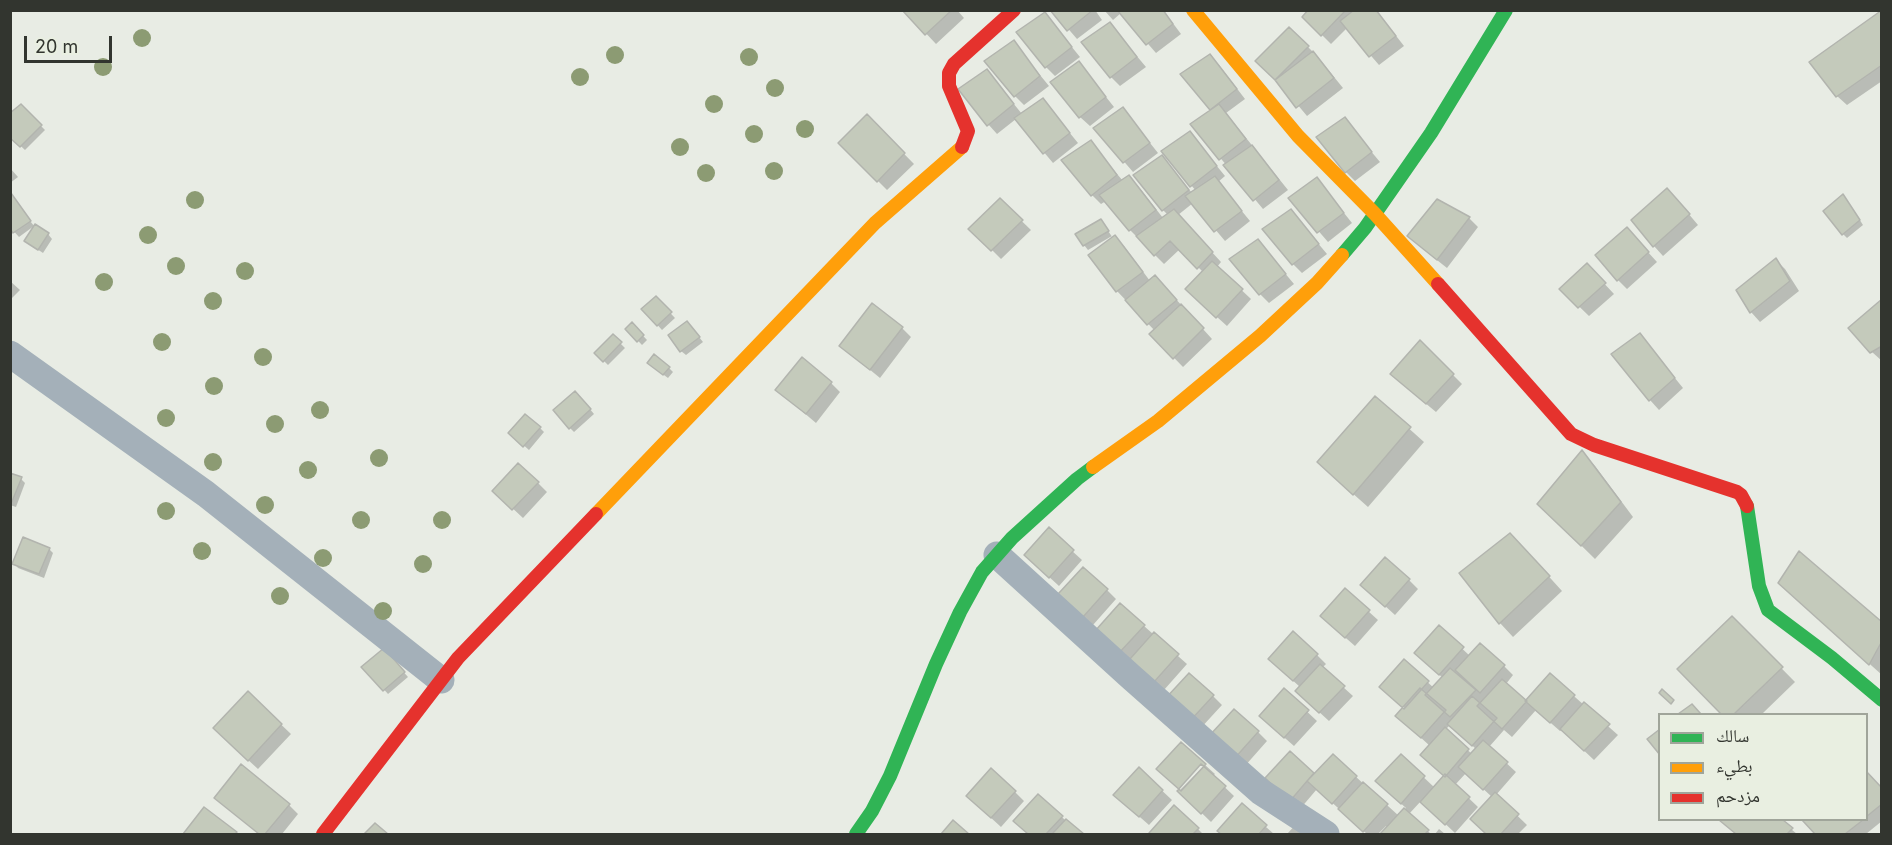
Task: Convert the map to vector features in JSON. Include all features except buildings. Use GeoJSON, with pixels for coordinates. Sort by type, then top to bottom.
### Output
{"type":"FeatureCollection","features":[{"type":"Feature","properties":{"kind":"street"},"geometry":{"type":"LineString","coordinates":[[323,834],[458,658],[875,223],[960,151],[966,141],[968,131],[949,86],[948,73],[954,64],[1014,10]]}},
{"type":"Feature","properties":{"kind":"street"},"geometry":{"type":"LineString","coordinates":[[1193,10],[1298,136],[1375,214],[1571,434],[1587,442],[1741,495],[1748,509],[1759,586],[1768,610],[1832,658],[1881,700]]}},
{"type":"Feature","properties":{"kind":"street"},"geometry":{"type":"LineString","coordinates":[[856,834],[872,811],[890,776],[936,664],[982,572],[1012,538],[1077,479],[1158,421],[1260,336],[1317,283],[1375,214],[1431,133],[1506,10]]}},
{"type":"Feature","properties":{"kind":"street"},"geometry":{"type":"LineString","coordinates":[[10,354],[206,494],[441,680]]}},
{"type":"Feature","properties":{"kind":"street"},"geometry":{"type":"LineString","coordinates":[[998,555],[1261,792],[1326,834]]}},
{"type":"Feature","properties":{"kind":"traffic: fast"},"geometry":{"type":"LineString","coordinates":[[1342,255],[1365,228],[1431,133],[1506,10]]}},
{"type":"Feature","properties":{"kind":"traffic: fast"},"geometry":{"type":"LineString","coordinates":[[856,834],[872,811],[890,776],[936,664],[982,572],[1012,538],[1093,467]]}},
{"type":"Feature","properties":{"kind":"traffic: fast"},"geometry":{"type":"LineString","coordinates":[[1747,506],[1759,586],[1768,610],[1832,658],[1882,700]]}},
{"type":"Feature","properties":{"kind":"traffic: slow"},"geometry":{"type":"LineString","coordinates":[[1193,10],[1298,136],[1375,214],[1438,284]]}},
{"type":"Feature","properties":{"kind":"traffic: slow"},"geometry":{"type":"LineString","coordinates":[[596,514],[875,223],[962,147]]}},
{"type":"Feature","properties":{"kind":"traffic: slow"},"geometry":{"type":"LineString","coordinates":[[1093,467],[1158,421],[1260,336],[1317,283],[1342,255]]}},
{"type":"Feature","properties":{"kind":"traffic: jam"},"geometry":{"type":"LineString","coordinates":[[962,147],[968,131],[949,86],[949,73],[954,64],[1014,10]]}},
{"type":"Feature","properties":{"kind":"traffic: jam"},"geometry":{"type":"LineString","coordinates":[[1438,284],[1571,434],[1594,445],[1737,492],[1747,506]]}},
{"type":"Feature","properties":{"kind":"traffic: jam"},"geometry":{"type":"LineString","coordinates":[[323,834],[458,658],[596,514]]}}]}
